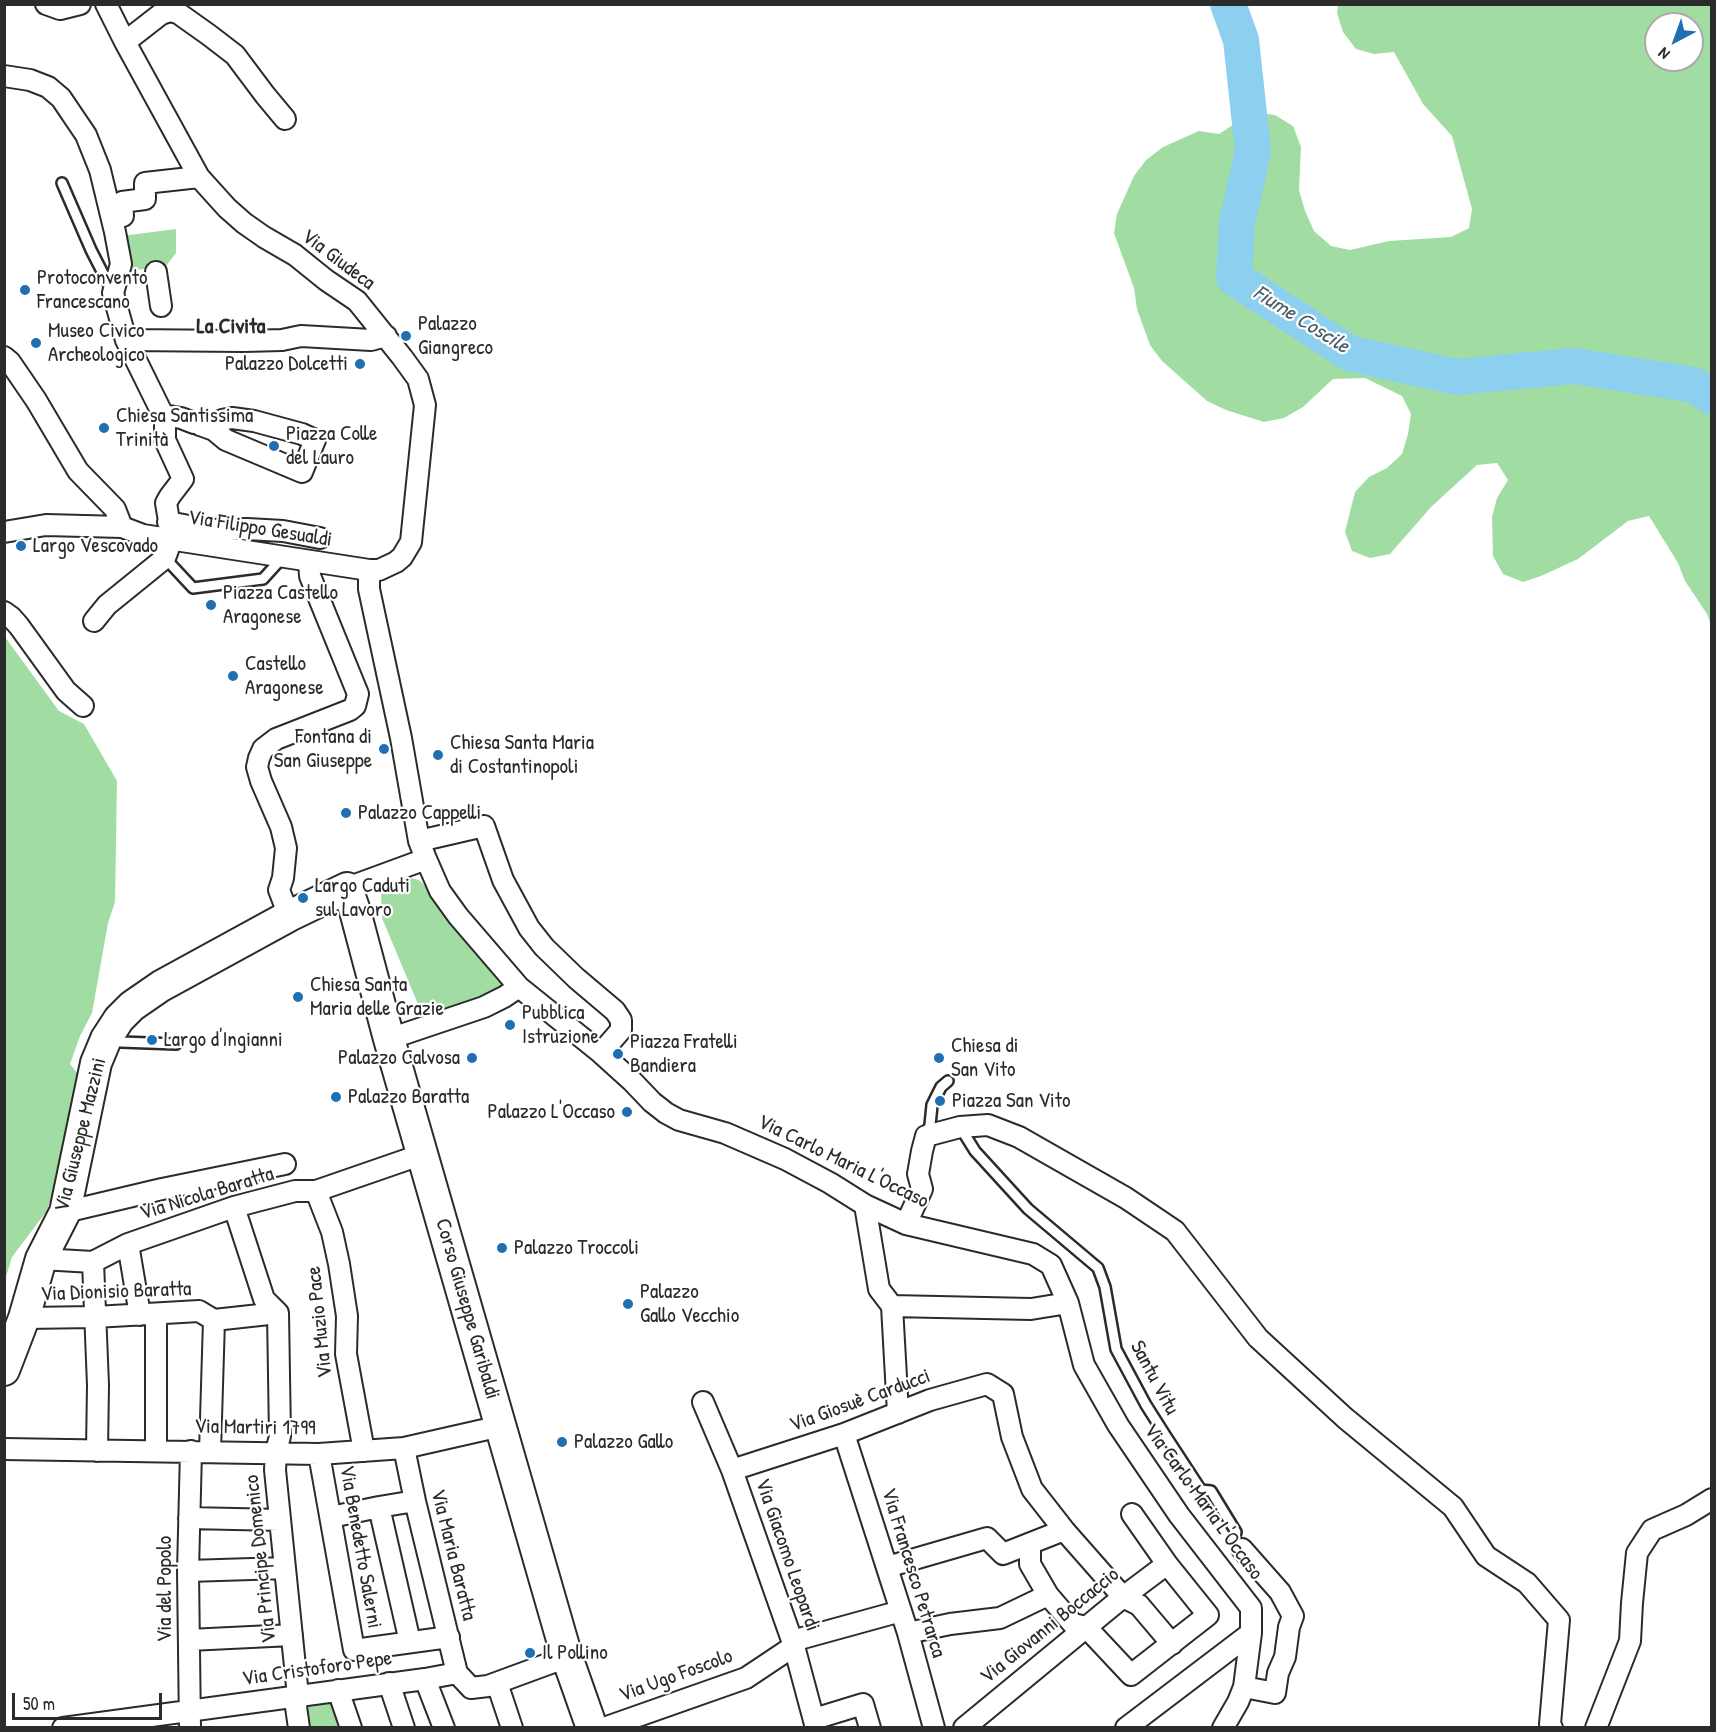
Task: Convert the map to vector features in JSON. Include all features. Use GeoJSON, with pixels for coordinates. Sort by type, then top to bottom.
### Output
{"type":"FeatureCollection","features":[{"type":"Feature","properties":{"kind":"main road"},"geometry":{"type":"LineString","coordinates":[[289,915],[347,888]]}},
{"type":"Feature","properties":{"kind":"main road","name":"Corso Giuseppe Garibaldi"},"geometry":{"type":"LineString","coordinates":[[347,888],[567,1658],[592,1728]]}},
{"type":"Feature","properties":{"kind":"main road","name":"Via Giuseppe Mazzini"},"geometry":{"type":"LineString","coordinates":[[4,1370],[24,1318],[41,1259],[65,1212],[96,1063],[119,1019],[132,1006],[161,986],[289,915]]}},
{"type":"Feature","properties":{"kind":"street"},"geometry":{"type":"LineString","coordinates":[[46,4],[60,9],[80,4]]}},
{"type":"Feature","properties":{"kind":"street","name":"Via Giudeca"},"geometry":{"type":"LineString","coordinates":[[106,4],[124,42],[199,177],[226,208],[244,223],[295,255],[357,301],[417,379],[425,405],[411,542],[396,562],[387,567],[369,570]]}},
{"type":"Feature","properties":{"kind":"street"},"geometry":{"type":"LineString","coordinates":[[124,42],[161,14],[170,10],[178,13],[235,55],[285,119]]}},
{"type":"Feature","properties":{"kind":"street"},"geometry":{"type":"LineString","coordinates":[[5,74],[48,87],[61,98],[86,135],[100,170],[121,264],[113,293],[126,340],[163,415],[165,440],[183,479],[166,503],[170,530],[165,558],[107,605],[94,621]]}},
{"type":"Feature","properties":{"kind":"street"},"geometry":{"type":"LineString","coordinates":[[112,219],[123,216],[122,202],[145,199],[144,183],[199,177]]}},
{"type":"Feature","properties":{"kind":"street"},"geometry":{"type":"LineString","coordinates":[[156,273],[161,306]]}},
{"type":"Feature","properties":{"kind":"street"},"geometry":{"type":"LineString","coordinates":[[126,340],[244,341],[282,340],[301,336],[371,340],[386,336]]}},
{"type":"Feature","properties":{"kind":"street"},"geometry":{"type":"LineString","coordinates":[[4,357],[10,362],[36,400],[78,471],[115,509],[122,527]]}},
{"type":"Feature","properties":{"kind":"street"},"geometry":{"type":"LineString","coordinates":[[163,415],[181,418],[203,426]]}},
{"type":"Feature","properties":{"kind":"street","name":"Via Filippo Gesualdi"},"geometry":{"type":"LineString","coordinates":[[4,532],[46,525],[122,527],[143,535],[170,530],[282,558],[369,570]]}},
{"type":"Feature","properties":{"kind":"street"},"geometry":{"type":"LineString","coordinates":[[170,530],[247,529],[283,531],[320,538]]}},
{"type":"Feature","properties":{"kind":"street"},"geometry":{"type":"LineString","coordinates":[[289,915],[279,890],[284,871],[286,848],[281,826],[261,781],[257,767],[259,758],[263,749],[276,739],[350,710],[355,706],[358,694],[310,576],[309,561]]}},
{"type":"Feature","properties":{"kind":"street"},"geometry":{"type":"LineString","coordinates":[[347,888],[419,855],[484,826],[503,880],[529,928],[544,947],[576,978],[615,1011],[621,1020],[621,1030],[597,1050],[519,987],[458,916],[419,855],[401,738],[369,589],[369,570]]}},
{"type":"Feature","properties":{"kind":"street"},"geometry":{"type":"LineString","coordinates":[[4,612],[12,617],[66,691],[83,706]]}},
{"type":"Feature","properties":{"kind":"street"},"geometry":{"type":"LineString","coordinates":[[389,1039],[484,1007],[519,987]]}},
{"type":"Feature","properties":{"kind":"street","name":"Via Carlo Maria L'Occaso"},"geometry":{"type":"LineString","coordinates":[[597,1050],[652,1102],[679,1120],[725,1133],[785,1159],[865,1205],[906,1224],[1033,1254],[1051,1265],[1068,1303],[1084,1365],[1118,1425],[1179,1515],[1251,1608],[1251,1633],[1244,1688]]}},
{"type":"Feature","properties":{"kind":"street"},"geometry":{"type":"LineString","coordinates":[[906,1224],[922,1189],[918,1174],[926,1136],[960,1126],[988,1125],[1019,1137],[1126,1198],[1175,1231],[1258,1338],[1345,1418],[1453,1507],[1486,1556],[1527,1583],[1559,1620],[1550,1724],[1552,1728]]}},
{"type":"Feature","properties":{"kind":"street","name":"Via Nicola Baratta"},"geometry":{"type":"LineString","coordinates":[[93,1262],[128,1244],[234,1207],[295,1191],[316,1191],[423,1154]]}},
{"type":"Feature","properties":{"kind":"street"},"geometry":{"type":"LineString","coordinates":[[65,1212],[285,1164]]}},
{"type":"Feature","properties":{"kind":"street","name":"Via Muzio Pace"},"geometry":{"type":"LineString","coordinates":[[316,1191],[332,1232],[339,1264],[347,1316],[346,1354],[364,1451]]}},
{"type":"Feature","properties":{"kind":"street"},"geometry":{"type":"LineString","coordinates":[[865,1205],[879,1289],[892,1306],[898,1413]]}},
{"type":"Feature","properties":{"kind":"street"},"geometry":{"type":"LineString","coordinates":[[234,1207],[264,1299],[278,1313]]}},
{"type":"Feature","properties":{"kind":"street"},"geometry":{"type":"LineString","coordinates":[[128,1244],[148,1314],[156,1450]]}},
{"type":"Feature","properties":{"kind":"street"},"geometry":{"type":"LineString","coordinates":[[41,1259],[93,1262],[97,1450]]}},
{"type":"Feature","properties":{"kind":"street"},"geometry":{"type":"LineString","coordinates":[[892,1306],[1031,1309],[1068,1303]]}},
{"type":"Feature","properties":{"kind":"street","name":"Via Dionisio Baratta"},"geometry":{"type":"LineString","coordinates":[[24,1318],[95,1317],[199,1311],[214,1320],[278,1313]]}},
{"type":"Feature","properties":{"kind":"street","name":"Via Principe Domenico"},"geometry":{"type":"LineString","coordinates":[[278,1313],[280,1436],[275,1470],[298,1696],[296,1707],[299,1728]]}},
{"type":"Feature","properties":{"kind":"street","name":"Via del Popolo"},"geometry":{"type":"LineString","coordinates":[[190,1719],[189,1518],[200,1451],[214,1320]]}},
{"type":"Feature","properties":{"kind":"street","name":"Via Giosuè Carducci"},"geometry":{"type":"LineString","coordinates":[[732,1470],[844,1434],[930,1400],[987,1384],[1003,1394],[1012,1437],[1032,1489],[1064,1530]]}},
{"type":"Feature","properties":{"kind":"street","name":"Via Giacomo Leopardi"},"geometry":{"type":"LineString","coordinates":[[703,1402],[732,1470],[793,1644],[815,1723]]}},
{"type":"Feature","properties":{"kind":"street","name":"Via Martiri 1799"},"geometry":{"type":"LineString","coordinates":[[4,1449],[319,1454],[405,1448],[501,1426]]}},
{"type":"Feature","properties":{"kind":"street","name":"Via Francesco Petrarca"},"geometry":{"type":"LineString","coordinates":[[844,1434],[908,1633],[934,1728]]}},
{"type":"Feature","properties":{"kind":"street","name":"Via Maria Baratta"},"geometry":{"type":"LineString","coordinates":[[405,1448],[415,1501],[457,1673]]}},
{"type":"Feature","properties":{"kind":"street","name":"Via Benedetto Salerni"},"geometry":{"type":"LineString","coordinates":[[319,1454],[354,1650],[410,1642]]}},
{"type":"Feature","properties":{"kind":"street"},"geometry":{"type":"LineString","coordinates":[[1596,1728],[1630,1641],[1637,1553],[1652,1530],[1686,1515],[1712,1499]]}},
{"type":"Feature","properties":{"kind":"street"},"geometry":{"type":"LineString","coordinates":[[332,1517],[415,1501]]}},
{"type":"Feature","properties":{"kind":"street"},"geometry":{"type":"LineString","coordinates":[[379,1507],[410,1642],[448,1637]]}},
{"type":"Feature","properties":{"kind":"street"},"geometry":{"type":"LineString","coordinates":[[1030,1544],[1030,1564],[1048,1595],[1073,1624],[1086,1627],[1131,1675],[1208,1615],[1167,1564],[1132,1514]]}},
{"type":"Feature","properties":{"kind":"street"},"geometry":{"type":"LineString","coordinates":[[189,1518],[280,1520]]}},
{"type":"Feature","properties":{"kind":"street"},"geometry":{"type":"LineString","coordinates":[[887,1567],[987,1538],[1003,1554],[1064,1530],[1123,1597],[1139,1605],[1172,1644]]}},
{"type":"Feature","properties":{"kind":"street"},"geometry":{"type":"LineString","coordinates":[[1222,1728],[1244,1688],[1275,1693],[1293,1616],[1280,1592],[1242,1549]]}},
{"type":"Feature","properties":{"kind":"street","name":"Via Giovanni Boccaccio"},"geometry":{"type":"LineString","coordinates":[[964,1728],[1123,1597],[1167,1564]]}},
{"type":"Feature","properties":{"kind":"street"},"geometry":{"type":"LineString","coordinates":[[188,1571],[284,1568]]}},
{"type":"Feature","properties":{"kind":"street"},"geometry":{"type":"LineString","coordinates":[[908,1633],[950,1624],[1000,1618],[1048,1595]]}},
{"type":"Feature","properties":{"kind":"street","name":"Via Ugo Foscolo"},"geometry":{"type":"LineString","coordinates":[[604,1728],[746,1678],[793,1644],[901,1611]]}},
{"type":"Feature","properties":{"kind":"street"},"geometry":{"type":"LineString","coordinates":[[1126,1728],[1251,1633]]}},
{"type":"Feature","properties":{"kind":"street"},"geometry":{"type":"LineString","coordinates":[[189,1640],[292,1635]]}},
{"type":"Feature","properties":{"kind":"street"},"geometry":{"type":"LineString","coordinates":[[457,1673],[471,1688],[488,1686],[567,1658]]}},
{"type":"Feature","properties":{"kind":"street","name":"Via Cristoforo Pepe"},"geometry":{"type":"LineString","coordinates":[[73,1727],[190,1719],[298,1696],[457,1673]]}},
{"type":"Feature","properties":{"kind":"street"},"geometry":{"type":"LineString","coordinates":[[425,1679],[444,1728]]}},
{"type":"Feature","properties":{"kind":"street"},"geometry":{"type":"LineString","coordinates":[[389,1683],[404,1728]]}},
{"type":"Feature","properties":{"kind":"street"},"geometry":{"type":"LineString","coordinates":[[497,1683],[512,1728]]}},
{"type":"Feature","properties":{"kind":"street"},"geometry":{"type":"LineString","coordinates":[[338,1690],[351,1728]]}},
{"type":"Feature","properties":{"kind":"street"},"geometry":{"type":"LineString","coordinates":[[815,1723],[863,1704],[870,1728]]}},
{"type":"Feature","properties":{"kind":"lane"},"geometry":{"type":"LineString","coordinates":[[62,183],[91,250],[113,293]]}},
{"type":"Feature","properties":{"kind":"lane"},"geometry":{"type":"LineString","coordinates":[[165,558],[193,588],[263,579],[282,558]]}},
{"type":"Feature","properties":{"kind":"lane"},"geometry":{"type":"LineString","coordinates":[[106,1040],[176,1044]]}},
{"type":"Feature","properties":{"kind":"lane"},"geometry":{"type":"LineString","coordinates":[[926,1136],[930,1125],[932,1105],[941,1087],[948,1081]]}},
{"type":"Feature","properties":{"kind":"lane","name":"Santu Vitu"},"geometry":{"type":"LineString","coordinates":[[960,1126],[975,1151],[1028,1209],[1098,1268],[1105,1287],[1116,1349],[1146,1405],[1201,1490],[1211,1491],[1236,1532],[1234,1540],[1242,1549]]}},
{"type":"Feature","properties":{"kind":"green space"},"geometry":{"type":"Polygon","coordinates":[[[1338,5],[1711,5],[1711,625],[1707,614],[1685,581],[1678,563],[1649,516],[1628,521],[1578,559],[1541,576],[1523,582],[1503,574],[1493,556],[1492,517],[1497,498],[1508,480],[1497,463],[1477,465],[1431,507],[1390,554],[1370,558],[1352,551],[1345,532],[1355,492],[1369,477],[1387,468],[1402,454],[1411,414],[1402,396],[1365,378],[1333,379],[1303,407],[1284,418],[1264,422],[1226,410],[1207,401],[1162,361],[1150,345],[1137,309],[1134,288],[1114,233],[1117,214],[1134,176],[1146,160],[1163,147],[1199,131],[1219,134],[1253,112],[1275,115],[1293,126],[1301,147],[1299,190],[1305,211],[1314,231],[1331,246],[1350,250],[1389,241],[1451,237],[1469,228],[1472,209],[1452,136],[1423,104],[1394,52],[1374,54],[1356,49],[1343,32],[1337,13],[1338,5]]]}},
{"type":"Feature","properties":{"kind":"green space"},"geometry":{"type":"Polygon","coordinates":[[[176,229],[176,253],[166,266],[127,271],[122,236],[176,229]]]}},
{"type":"Feature","properties":{"kind":"green space"},"geometry":{"type":"Polygon","coordinates":[[[5,637],[59,711],[84,724],[117,781],[115,902],[108,923],[92,1013],[80,1036],[70,1064],[81,1078],[60,1174],[46,1212],[12,1257],[5,1280],[5,637]]]}},
{"type":"Feature","properties":{"kind":"green space"},"geometry":{"type":"Polygon","coordinates":[[[407,877],[419,880],[438,898],[504,983],[486,1000],[425,1021],[382,918],[381,894],[394,882],[407,877]]]}},
{"type":"Feature","properties":{"kind":"green space"},"geometry":{"type":"Polygon","coordinates":[[[336,1700],[345,1727],[307,1727],[303,1704],[336,1700]]]}},
{"type":"Feature","properties":{"kind":"waterway","name":"Fiume Coscile"},"geometry":{"type":"LineString","coordinates":[[1228,4],[1241,40],[1253,151],[1237,223],[1234,278],[1349,353],[1456,377],[1574,366],[1694,385],[1712,397]]}},
{"type":"Feature","properties":{"kind":"place","name":"Protoconvento Francescano"},"geometry":{"type":"Point","coordinates":[25,290]}},
{"type":"Feature","properties":{"kind":"place","name":"Palazzo Giangreco"},"geometry":{"type":"Point","coordinates":[406,336]}},
{"type":"Feature","properties":{"kind":"place","name":"Museo Civico Archeologico"},"geometry":{"type":"Point","coordinates":[36,343]}},
{"type":"Feature","properties":{"kind":"place","name":"Palazzo Dolcetti"},"geometry":{"type":"Point","coordinates":[360,364]}},
{"type":"Feature","properties":{"kind":"place","name":"Chiesa Santissima Trinità"},"geometry":{"type":"Point","coordinates":[104,428]}},
{"type":"Feature","properties":{"kind":"place","name":"Piazza Colle del Lauro"},"geometry":{"type":"Point","coordinates":[274,446]}},
{"type":"Feature","properties":{"kind":"place","name":"Largo Vescovado"},"geometry":{"type":"Point","coordinates":[21,546]}},
{"type":"Feature","properties":{"kind":"place","name":"Piazza Castello Aragonese"},"geometry":{"type":"Point","coordinates":[211,605]}},
{"type":"Feature","properties":{"kind":"place","name":"Castello Aragonese"},"geometry":{"type":"Point","coordinates":[233,676]}},
{"type":"Feature","properties":{"kind":"place","name":"Fontana di San Giuseppe"},"geometry":{"type":"Point","coordinates":[384,749]}},
{"type":"Feature","properties":{"kind":"place","name":"Chiesa Santa Maria di Costantinopoli"},"geometry":{"type":"Point","coordinates":[438,755]}},
{"type":"Feature","properties":{"kind":"place","name":"Palazzo Cappelli"},"geometry":{"type":"Point","coordinates":[346,813]}},
{"type":"Feature","properties":{"kind":"place","name":"Largo Caduti sul Lavoro"},"geometry":{"type":"Point","coordinates":[303,898]}},
{"type":"Feature","properties":{"kind":"place","name":"Chiesa Santa Maria delle Grazie"},"geometry":{"type":"Point","coordinates":[298,997]}},
{"type":"Feature","properties":{"kind":"place","name":"Pubblica Istruzione"},"geometry":{"type":"Point","coordinates":[510,1025]}},
{"type":"Feature","properties":{"kind":"place","name":"Largo d'Ingianni"},"geometry":{"type":"Point","coordinates":[152,1040]}},
{"type":"Feature","properties":{"kind":"place","name":"Piazza Fratelli Bandiera"},"geometry":{"type":"Point","coordinates":[618,1054]}},
{"type":"Feature","properties":{"kind":"place","name":"Palazzo Calvosa"},"geometry":{"type":"Point","coordinates":[472,1058]}},
{"type":"Feature","properties":{"kind":"place","name":"Chiesa di San Vito"},"geometry":{"type":"Point","coordinates":[939,1058]}},
{"type":"Feature","properties":{"kind":"place","name":"Palazzo Baratta"},"geometry":{"type":"Point","coordinates":[336,1097]}},
{"type":"Feature","properties":{"kind":"place","name":"Piazza San Vito"},"geometry":{"type":"Point","coordinates":[940,1101]}},
{"type":"Feature","properties":{"kind":"place","name":"Palazzo L'Occaso"},"geometry":{"type":"Point","coordinates":[627,1112]}},
{"type":"Feature","properties":{"kind":"place","name":"Palazzo Troccoli"},"geometry":{"type":"Point","coordinates":[502,1248]}},
{"type":"Feature","properties":{"kind":"place","name":"Palazzo Gallo Vecchio"},"geometry":{"type":"Point","coordinates":[628,1304]}},
{"type":"Feature","properties":{"kind":"place","name":"Palazzo Gallo"},"geometry":{"type":"Point","coordinates":[562,1442]}},
{"type":"Feature","properties":{"kind":"place","name":"Il Pollino"},"geometry":{"type":"Point","coordinates":[530,1653]}},
{"type":"Feature","properties":{"kind":"district","name":"La Civita"},"geometry":{"type":"Point","coordinates":[231,327]}}]}
